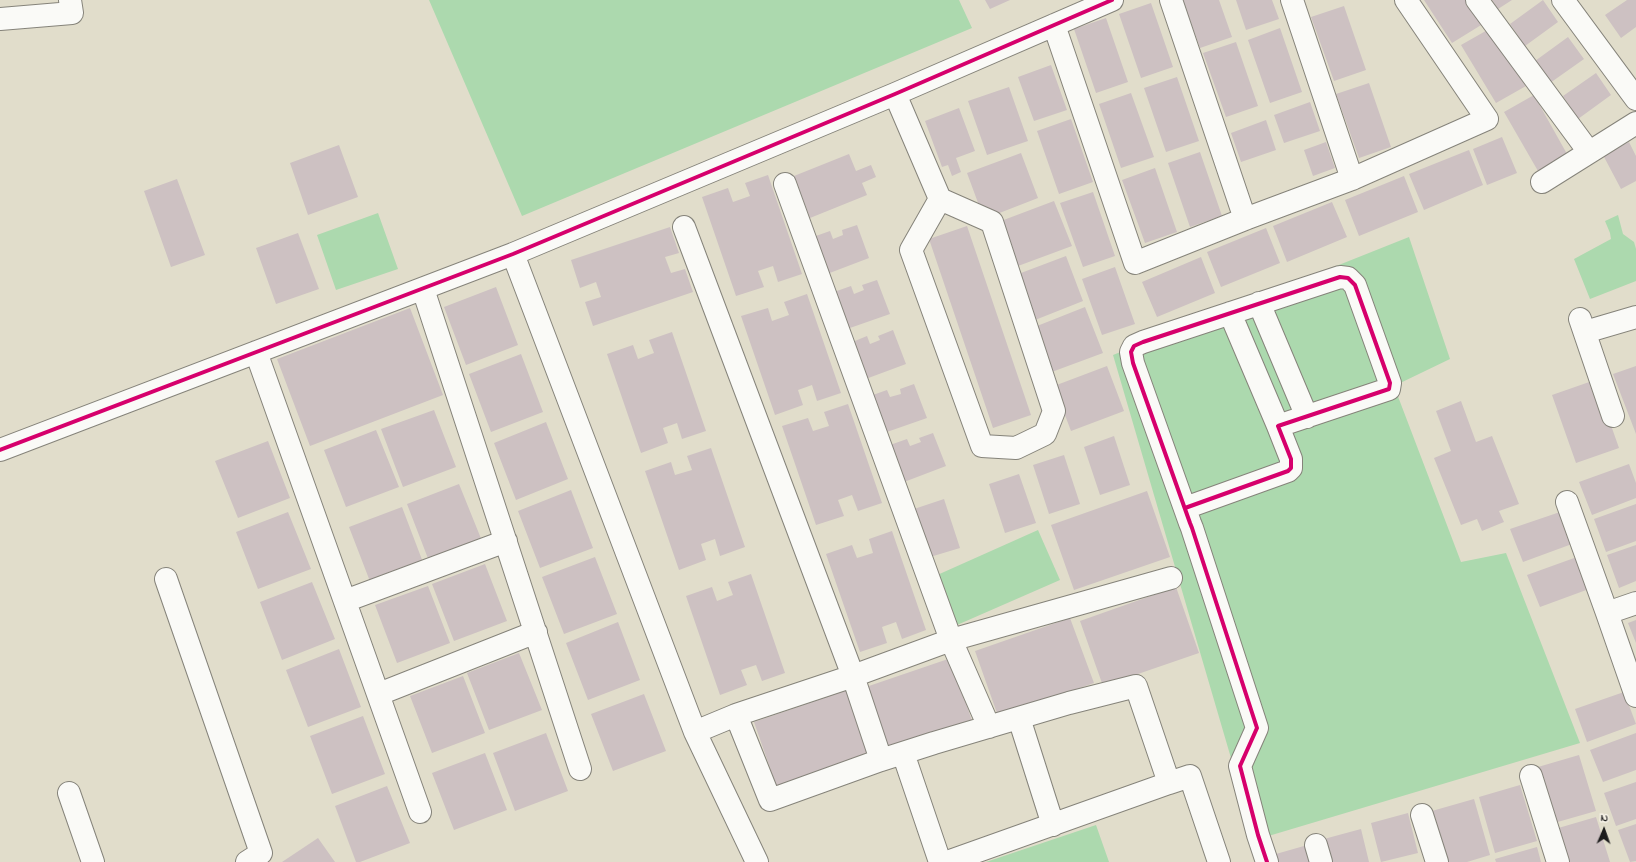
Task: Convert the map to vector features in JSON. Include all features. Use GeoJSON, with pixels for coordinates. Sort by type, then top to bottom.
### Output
{"type":"FeatureCollection","features":[{"type":"Feature","properties":{"kind":"street"},"geometry":{"type":"LineString","coordinates":[[0,19],[72,13],[70,0]]}},
{"type":"Feature","properties":{"kind":"street"},"geometry":{"type":"LineString","coordinates":[[0,450],[513,254],[894,94],[1112,0]]}},
{"type":"Feature","properties":{"kind":"street"},"geometry":{"type":"LineString","coordinates":[[1171,0],[1245,218]]}},
{"type":"Feature","properties":{"kind":"street"},"geometry":{"type":"LineString","coordinates":[[1292,0],[1352,179]]}},
{"type":"Feature","properties":{"kind":"street"},"geometry":{"type":"LineString","coordinates":[[1054,25],[1135,263],[1245,218],[1352,179],[1487,120],[1406,0]]}},
{"type":"Feature","properties":{"kind":"street"},"geometry":{"type":"LineString","coordinates":[[1478,0],[1588,152]]}},
{"type":"Feature","properties":{"kind":"street"},"geometry":{"type":"LineString","coordinates":[[1563,0],[1636,98]]}},
{"type":"Feature","properties":{"kind":"street"},"geometry":{"type":"LineString","coordinates":[[894,94],[940,199],[992,222],[1054,411],[1045,434],[1016,448],[982,446],[911,250],[940,199]]}},
{"type":"Feature","properties":{"kind":"street"},"geometry":{"type":"LineString","coordinates":[[1542,182],[1636,123]]}},
{"type":"Feature","properties":{"kind":"street"},"geometry":{"type":"LineString","coordinates":[[785,184],[951,640],[989,727]]}},
{"type":"Feature","properties":{"kind":"street"},"geometry":{"type":"LineString","coordinates":[[684,227],[853,676],[881,760]]}},
{"type":"Feature","properties":{"kind":"street"},"geometry":{"type":"LineString","coordinates":[[513,254],[695,732],[757,862]]}},
{"type":"Feature","properties":{"kind":"street"},"geometry":{"type":"LineString","coordinates":[[1267,862],[1258,835],[1240,766],[1257,728],[1185,508],[1133,363],[1131,352],[1134,346],[1340,277],[1348,278],[1355,285],[1390,383],[1389,389],[1278,426]]}},
{"type":"Feature","properties":{"kind":"street"},"geometry":{"type":"LineString","coordinates":[[423,289],[580,769]]}},
{"type":"Feature","properties":{"kind":"street"},"geometry":{"type":"LineString","coordinates":[[1259,303],[1307,417]]}},
{"type":"Feature","properties":{"kind":"street"},"geometry":{"type":"LineString","coordinates":[[1185,508],[1288,471],[1291,468],[1291,460],[1278,426],[1230,313]]}},
{"type":"Feature","properties":{"kind":"street"},"geometry":{"type":"LineString","coordinates":[[1613,416],[1582,326],[1636,317]]}},
{"type":"Feature","properties":{"kind":"street"},"geometry":{"type":"LineString","coordinates":[[1239,335],[1268,325]]}},
{"type":"Feature","properties":{"kind":"street"},"geometry":{"type":"LineString","coordinates":[[256,352],[420,812]]}},
{"type":"Feature","properties":{"kind":"street"},"geometry":{"type":"LineString","coordinates":[[1259,382],[1288,371]]}},
{"type":"Feature","properties":{"kind":"street"},"geometry":{"type":"LineString","coordinates":[[1567,502],[1608,613],[1636,696]]}},
{"type":"Feature","properties":{"kind":"street"},"geometry":{"type":"LineString","coordinates":[[345,601],[506,541]]}},
{"type":"Feature","properties":{"kind":"street"},"geometry":{"type":"LineString","coordinates":[[695,732],[736,715],[853,676],[951,640],[1171,578]]}},
{"type":"Feature","properties":{"kind":"street"},"geometry":{"type":"LineString","coordinates":[[166,579],[261,854],[247,862]]}},
{"type":"Feature","properties":{"kind":"street"},"geometry":{"type":"LineString","coordinates":[[1608,613],[1636,603]]}},
{"type":"Feature","properties":{"kind":"street"},"geometry":{"type":"LineString","coordinates":[[379,694],[536,632]]}},
{"type":"Feature","properties":{"kind":"street"},"geometry":{"type":"LineString","coordinates":[[736,715],[770,800],[903,753],[1019,718],[1136,686],[1169,783]]}},
{"type":"Feature","properties":{"kind":"street"},"geometry":{"type":"LineString","coordinates":[[1019,718],[1053,825]]}},
{"type":"Feature","properties":{"kind":"street"},"geometry":{"type":"LineString","coordinates":[[903,753],[940,862]]}},
{"type":"Feature","properties":{"kind":"street"},"geometry":{"type":"LineString","coordinates":[[947,862],[1190,776],[1219,862]]}},
{"type":"Feature","properties":{"kind":"street"},"geometry":{"type":"LineString","coordinates":[[1531,776],[1558,862]]}},
{"type":"Feature","properties":{"kind":"street"},"geometry":{"type":"LineString","coordinates":[[69,793],[93,862]]}},
{"type":"Feature","properties":{"kind":"street"},"geometry":{"type":"LineString","coordinates":[[1422,815],[1437,862]]}},
{"type":"Feature","properties":{"kind":"green space"},"geometry":{"type":"Polygon","coordinates":[[[429,0],[959,0],[972,28],[522,216],[429,0]]]}},
{"type":"Feature","properties":{"kind":"green space"},"geometry":{"type":"Polygon","coordinates":[[[378,213],[398,269],[336,290],[317,235],[378,213]]]}},
{"type":"Feature","properties":{"kind":"green space"},"geometry":{"type":"Polygon","coordinates":[[[1618,215],[1623,234],[1634,242],[1636,249],[1636,281],[1590,299],[1574,259],[1611,239],[1605,221],[1618,215]]]}},
{"type":"Feature","properties":{"kind":"green space"},"geometry":{"type":"Polygon","coordinates":[[[1409,237],[1450,359],[1394,386],[1461,562],[1506,553],[1580,743],[1255,840],[1113,355],[1409,237]]]}},
{"type":"Feature","properties":{"kind":"green space"},"geometry":{"type":"Polygon","coordinates":[[[1038,530],[1060,580],[957,625],[935,576],[1038,530]]]}},
{"type":"Feature","properties":{"kind":"green space"},"geometry":{"type":"Polygon","coordinates":[[[1096,825],[1109,862],[986,862],[1096,825]]]}},
{"type":"Feature","properties":{"kind":"building"},"geometry":{"type":"Polygon","coordinates":[[[985,0],[1010,0],[990,9],[985,0]]]}},
{"type":"Feature","properties":{"kind":"building"},"geometry":{"type":"Polygon","coordinates":[[[1183,0],[1219,0],[1232,37],[1200,48],[1183,0]]]}},
{"type":"Feature","properties":{"kind":"building"},"geometry":{"type":"Polygon","coordinates":[[[1236,0],[1272,0],[1279,19],[1246,30],[1236,0]]]}},
{"type":"Feature","properties":{"kind":"building"},"geometry":{"type":"Polygon","coordinates":[[[1424,0],[1472,0],[1486,22],[1452,43],[1424,0]]]}},
{"type":"Feature","properties":{"kind":"building"},"geometry":{"type":"Polygon","coordinates":[[[1492,0],[1512,0],[1498,9],[1492,0]]]}},
{"type":"Feature","properties":{"kind":"building"},"geometry":{"type":"Polygon","coordinates":[[[1543,0],[1558,22],[1525,46],[1510,24],[1543,0]]]}},
{"type":"Feature","properties":{"kind":"building"},"geometry":{"type":"Polygon","coordinates":[[[1627,0],[1636,0],[1636,27],[1621,38],[1605,15],[1627,0]]]}},
{"type":"Feature","properties":{"kind":"building"},"geometry":{"type":"Polygon","coordinates":[[[1151,3],[1173,67],[1141,78],[1119,14],[1151,3]]]}},
{"type":"Feature","properties":{"kind":"building"},"geometry":{"type":"Polygon","coordinates":[[[1344,6],[1366,70],[1334,81],[1311,17],[1344,6]]]}},
{"type":"Feature","properties":{"kind":"building"},"geometry":{"type":"Polygon","coordinates":[[[1106,18],[1128,82],[1096,93],[1074,29],[1106,18]]]}},
{"type":"Feature","properties":{"kind":"building"},"geometry":{"type":"Polygon","coordinates":[[[1280,28],[1302,92],[1270,103],[1248,40],[1280,28]]]}},
{"type":"Feature","properties":{"kind":"building"},"geometry":{"type":"Polygon","coordinates":[[[1491,28],[1526,86],[1496,103],[1461,45],[1491,28]]]}},
{"type":"Feature","properties":{"kind":"building"},"geometry":{"type":"Polygon","coordinates":[[[1568,37],[1584,59],[1550,83],[1535,61],[1568,37]]]}},
{"type":"Feature","properties":{"kind":"building"},"geometry":{"type":"Polygon","coordinates":[[[1236,42],[1258,106],[1226,117],[1203,53],[1236,42]]]}},
{"type":"Feature","properties":{"kind":"building"},"geometry":{"type":"Polygon","coordinates":[[[1051,65],[1067,110],[1034,121],[1018,77],[1051,65]]]}},
{"type":"Feature","properties":{"kind":"building"},"geometry":{"type":"Polygon","coordinates":[[[1596,73],[1611,95],[1578,119],[1563,96],[1596,73]]]}},
{"type":"Feature","properties":{"kind":"building"},"geometry":{"type":"Polygon","coordinates":[[[1177,77],[1199,141],[1166,152],[1144,88],[1177,77]]]}},
{"type":"Feature","properties":{"kind":"building"},"geometry":{"type":"Polygon","coordinates":[[[1369,83],[1391,147],[1359,158],[1336,94],[1369,83]]]}},
{"type":"Feature","properties":{"kind":"building"},"geometry":{"type":"Polygon","coordinates":[[[1009,87],[1028,141],[987,155],[968,101],[1009,87]]]}},
{"type":"Feature","properties":{"kind":"building"},"geometry":{"type":"Polygon","coordinates":[[[1131,93],[1154,157],[1121,168],[1099,104],[1131,93]]]}},
{"type":"Feature","properties":{"kind":"building"},"geometry":{"type":"Polygon","coordinates":[[[1534,95],[1567,154],[1538,171],[1504,112],[1534,95]]]}},
{"type":"Feature","properties":{"kind":"building"},"geometry":{"type":"Polygon","coordinates":[[[1310,102],[1320,131],[1284,143],[1274,115],[1310,102]]]}},
{"type":"Feature","properties":{"kind":"building"},"geometry":{"type":"Polygon","coordinates":[[[959,108],[975,151],[956,158],[961,172],[952,176],[948,165],[942,167],[925,121],[959,108]]]}},
{"type":"Feature","properties":{"kind":"building"},"geometry":{"type":"Polygon","coordinates":[[[1071,119],[1093,182],[1059,194],[1037,131],[1071,119]]]}},
{"type":"Feature","properties":{"kind":"building"},"geometry":{"type":"Polygon","coordinates":[[[1266,120],[1276,150],[1241,162],[1231,133],[1266,120]]]}},
{"type":"Feature","properties":{"kind":"building"},"geometry":{"type":"Polygon","coordinates":[[[1502,137],[1517,173],[1487,185],[1473,149],[1502,137]]]}},
{"type":"Feature","properties":{"kind":"building"},"geometry":{"type":"Polygon","coordinates":[[[1326,142],[1335,168],[1313,176],[1304,150],[1326,142]]]}},
{"type":"Feature","properties":{"kind":"building"},"geometry":{"type":"Polygon","coordinates":[[[1629,142],[1636,156],[1636,181],[1621,189],[1603,155],[1629,142]]]}},
{"type":"Feature","properties":{"kind":"building"},"geometry":{"type":"Polygon","coordinates":[[[339,145],[358,197],[308,215],[290,163],[339,145]]]}},
{"type":"Feature","properties":{"kind":"building"},"geometry":{"type":"Polygon","coordinates":[[[1469,150],[1483,185],[1424,210],[1409,174],[1469,150]]]}},
{"type":"Feature","properties":{"kind":"building"},"geometry":{"type":"Polygon","coordinates":[[[1200,152],[1222,216],[1190,227],[1168,163],[1200,152]]]}},
{"type":"Feature","properties":{"kind":"building"},"geometry":{"type":"Polygon","coordinates":[[[1021,153],[1038,198],[984,219],[967,173],[1021,153]]]}},
{"type":"Feature","properties":{"kind":"building"},"geometry":{"type":"Polygon","coordinates":[[[849,154],[856,171],[871,165],[876,177],[862,183],[867,195],[810,218],[794,176],[849,154]]]}},
{"type":"Feature","properties":{"kind":"building"},"geometry":{"type":"Polygon","coordinates":[[[1155,168],[1177,232],[1145,243],[1122,180],[1155,168]]]}},
{"type":"Feature","properties":{"kind":"building"},"geometry":{"type":"Polygon","coordinates":[[[768,175],[802,274],[778,282],[773,266],[758,271],[764,287],[736,296],[702,197],[728,188],[733,202],[750,196],[745,183],[768,175]]]}},
{"type":"Feature","properties":{"kind":"building"},"geometry":{"type":"Polygon","coordinates":[[[1404,176],[1418,212],[1359,236],[1345,200],[1404,176]]]}},
{"type":"Feature","properties":{"kind":"building"},"geometry":{"type":"Polygon","coordinates":[[[177,179],[205,255],[171,267],[144,191],[177,179]]]}},
{"type":"Feature","properties":{"kind":"building"},"geometry":{"type":"Polygon","coordinates":[[[1093,192],[1115,256],[1083,267],[1060,203],[1093,192]]]}},
{"type":"Feature","properties":{"kind":"building"},"geometry":{"type":"Polygon","coordinates":[[[1054,201],[1072,246],[1018,266],[1001,221],[1054,201]]]}},
{"type":"Feature","properties":{"kind":"building"},"geometry":{"type":"Polygon","coordinates":[[[1332,202],[1347,237],[1287,262],[1273,226],[1332,202]]]}},
{"type":"Feature","properties":{"kind":"building"},"geometry":{"type":"Polygon","coordinates":[[[857,225],[869,258],[827,274],[813,237],[830,231],[833,239],[843,235],[842,230],[857,225]]]}},
{"type":"Feature","properties":{"kind":"building"},"geometry":{"type":"Polygon","coordinates":[[[967,226],[1031,415],[993,428],[929,239],[967,226]]]}},
{"type":"Feature","properties":{"kind":"building"},"geometry":{"type":"Polygon","coordinates":[[[670,227],[679,253],[665,257],[671,273],[685,269],[693,292],[593,326],[585,302],[601,297],[596,282],[580,288],[571,260],[670,227]]]}},
{"type":"Feature","properties":{"kind":"building"},"geometry":{"type":"Polygon","coordinates":[[[1266,228],[1280,263],[1221,287],[1207,252],[1266,228]]]}},
{"type":"Feature","properties":{"kind":"building"},"geometry":{"type":"Polygon","coordinates":[[[298,233],[319,289],[276,304],[256,248],[298,233]]]}},
{"type":"Feature","properties":{"kind":"building"},"geometry":{"type":"Polygon","coordinates":[[[1066,256],[1083,301],[1030,322],[1013,276],[1066,256]]]}},
{"type":"Feature","properties":{"kind":"building"},"geometry":{"type":"Polygon","coordinates":[[[1201,257],[1215,293],[1157,317],[1142,282],[1201,257]]]}},
{"type":"Feature","properties":{"kind":"building"},"geometry":{"type":"Polygon","coordinates":[[[1115,267],[1135,324],[1102,335],[1082,279],[1115,267]]]}},
{"type":"Feature","properties":{"kind":"building"},"geometry":{"type":"Polygon","coordinates":[[[877,280],[890,314],[847,329],[834,292],[851,286],[854,294],[864,290],[862,285],[877,280]]]}},
{"type":"Feature","properties":{"kind":"building"},"geometry":{"type":"Polygon","coordinates":[[[496,287],[518,345],[466,365],[444,307],[496,287]]]}},
{"type":"Feature","properties":{"kind":"building"},"geometry":{"type":"Polygon","coordinates":[[[807,294],[841,393],[817,401],[812,385],[798,390],[803,405],[775,415],[741,316],[768,308],[772,321],[789,315],[784,302],[807,294]]]}},
{"type":"Feature","properties":{"kind":"building"},"geometry":{"type":"Polygon","coordinates":[[[1085,307],[1103,353],[1049,373],[1032,328],[1085,307]]]}},
{"type":"Feature","properties":{"kind":"building"},"geometry":{"type":"Polygon","coordinates":[[[410,308],[443,395],[310,446],[277,359],[410,308]]]}},
{"type":"Feature","properties":{"kind":"building"},"geometry":{"type":"Polygon","coordinates":[[[893,330],[906,364],[863,380],[850,343],[867,336],[870,344],[880,340],[878,336],[893,330]]]}},
{"type":"Feature","properties":{"kind":"building"},"geometry":{"type":"Polygon","coordinates":[[[672,332],[706,431],[682,439],[677,423],[663,428],[668,443],[641,453],[607,354],[633,345],[638,359],[654,353],[649,340],[672,332]]]}},
{"type":"Feature","properties":{"kind":"building"},"geometry":{"type":"Polygon","coordinates":[[[521,354],[543,412],[491,432],[469,374],[521,354]]]}},
{"type":"Feature","properties":{"kind":"building"},"geometry":{"type":"Polygon","coordinates":[[[1107,366],[1124,411],[1071,431],[1054,386],[1107,366]]]}},
{"type":"Feature","properties":{"kind":"building"},"geometry":{"type":"Polygon","coordinates":[[[1636,366],[1636,434],[1613,374],[1636,366]]]}},
{"type":"Feature","properties":{"kind":"building"},"geometry":{"type":"Polygon","coordinates":[[[1595,380],[1619,448],[1576,463],[1552,395],[1595,380]]]}},
{"type":"Feature","properties":{"kind":"building"},"geometry":{"type":"Polygon","coordinates":[[[914,384],[927,418],[884,433],[870,396],[887,390],[890,397],[901,394],[900,389],[914,384]]]}},
{"type":"Feature","properties":{"kind":"building"},"geometry":{"type":"Polygon","coordinates":[[[1461,401],[1476,442],[1492,436],[1519,504],[1499,511],[1504,522],[1482,531],[1477,519],[1461,525],[1434,458],[1451,451],[1436,411],[1461,401]]]}},
{"type":"Feature","properties":{"kind":"building"},"geometry":{"type":"Polygon","coordinates":[[[848,404],[882,503],[858,511],[852,495],[838,500],[844,516],[816,525],[782,426],[808,418],[813,431],[829,426],[824,412],[848,404]]]}},
{"type":"Feature","properties":{"kind":"building"},"geometry":{"type":"Polygon","coordinates":[[[434,410],[456,467],[403,487],[381,429],[434,410]]]}},
{"type":"Feature","properties":{"kind":"building"},"geometry":{"type":"Polygon","coordinates":[[[546,422],[568,479],[516,500],[494,443],[546,422]]]}},
{"type":"Feature","properties":{"kind":"building"},"geometry":{"type":"Polygon","coordinates":[[[376,430],[399,487],[346,507],[324,450],[376,430]]]}},
{"type":"Feature","properties":{"kind":"building"},"geometry":{"type":"Polygon","coordinates":[[[933,433],[946,466],[904,482],[890,445],[907,439],[910,446],[921,442],[919,438],[933,433]]]}},
{"type":"Feature","properties":{"kind":"building"},"geometry":{"type":"Polygon","coordinates":[[[1114,436],[1130,485],[1100,495],[1084,447],[1114,436]]]}},
{"type":"Feature","properties":{"kind":"building"},"geometry":{"type":"Polygon","coordinates":[[[268,441],[290,498],[238,518],[215,461],[268,441]]]}},
{"type":"Feature","properties":{"kind":"building"},"geometry":{"type":"Polygon","coordinates":[[[711,448],[745,547],[720,556],[715,539],[701,544],[706,560],[679,570],[645,471],[671,462],[675,475],[692,470],[687,456],[711,448]]]}},
{"type":"Feature","properties":{"kind":"building"},"geometry":{"type":"Polygon","coordinates":[[[1064,455],[1080,504],[1049,514],[1033,465],[1064,455]]]}},
{"type":"Feature","properties":{"kind":"building"},"geometry":{"type":"Polygon","coordinates":[[[1629,464],[1636,483],[1636,498],[1592,515],[1579,482],[1629,464]]]}},
{"type":"Feature","properties":{"kind":"building"},"geometry":{"type":"Polygon","coordinates":[[[1019,474],[1036,523],[1005,533],[989,484],[1019,474]]]}},
{"type":"Feature","properties":{"kind":"building"},"geometry":{"type":"Polygon","coordinates":[[[459,484],[482,541],[429,561],[407,504],[459,484]]]}},
{"type":"Feature","properties":{"kind":"building"},"geometry":{"type":"Polygon","coordinates":[[[571,490],[593,548],[540,568],[518,511],[571,490]]]}},
{"type":"Feature","properties":{"kind":"building"},"geometry":{"type":"Polygon","coordinates":[[[1147,491],[1170,557],[1074,590],[1051,525],[1147,491]]]}},
{"type":"Feature","properties":{"kind":"building"},"geometry":{"type":"Polygon","coordinates":[[[944,499],[960,548],[930,557],[914,509],[944,499]]]}},
{"type":"Feature","properties":{"kind":"building"},"geometry":{"type":"Polygon","coordinates":[[[1636,504],[1636,541],[1606,552],[1594,519],[1636,504]]]}},
{"type":"Feature","properties":{"kind":"building"},"geometry":{"type":"Polygon","coordinates":[[[402,507],[424,565],[371,584],[349,527],[402,507]]]}},
{"type":"Feature","properties":{"kind":"building"},"geometry":{"type":"Polygon","coordinates":[[[288,512],[311,569],[258,589],[236,532],[288,512]]]}},
{"type":"Feature","properties":{"kind":"building"},"geometry":{"type":"Polygon","coordinates":[[[1560,512],[1572,544],[1523,562],[1510,529],[1560,512]]]}},
{"type":"Feature","properties":{"kind":"building"},"geometry":{"type":"Polygon","coordinates":[[[892,531],[926,630],[902,639],[896,622],[882,627],[887,643],[860,652],[826,554],[852,545],[857,558],[873,553],[869,539],[892,531]]]}},
{"type":"Feature","properties":{"kind":"building"},"geometry":{"type":"Polygon","coordinates":[[[1636,545],[1636,581],[1619,588],[1607,555],[1636,545]]]}},
{"type":"Feature","properties":{"kind":"building"},"geometry":{"type":"Polygon","coordinates":[[[595,557],[617,614],[564,634],[542,577],[595,557]]]}},
{"type":"Feature","properties":{"kind":"building"},"geometry":{"type":"Polygon","coordinates":[[[1577,557],[1589,589],[1540,607],[1527,575],[1577,557]]]}},
{"type":"Feature","properties":{"kind":"building"},"geometry":{"type":"Polygon","coordinates":[[[485,564],[507,621],[454,641],[432,584],[485,564]]]}},
{"type":"Feature","properties":{"kind":"building"},"geometry":{"type":"Polygon","coordinates":[[[751,574],[785,673],[762,681],[756,665],[741,670],[747,685],[720,695],[686,596],[712,587],[717,601],[733,595],[728,582],[751,574]]]}},
{"type":"Feature","properties":{"kind":"building"},"geometry":{"type":"Polygon","coordinates":[[[312,582],[335,639],[282,660],[260,602],[312,582]]]}},
{"type":"Feature","properties":{"kind":"building"},"geometry":{"type":"Polygon","coordinates":[[[428,586],[450,643],[397,663],[375,605],[428,586]]]}},
{"type":"Feature","properties":{"kind":"building"},"geometry":{"type":"Polygon","coordinates":[[[1176,587],[1199,653],[1103,686],[1080,621],[1176,587]]]}},
{"type":"Feature","properties":{"kind":"building"},"geometry":{"type":"Polygon","coordinates":[[[1070,618],[1094,683],[998,716],[975,651],[1070,618]]]}},
{"type":"Feature","properties":{"kind":"building"},"geometry":{"type":"Polygon","coordinates":[[[1636,620],[1636,643],[1628,623],[1636,620]]]}},
{"type":"Feature","properties":{"kind":"building"},"geometry":{"type":"Polygon","coordinates":[[[618,622],[640,680],[588,700],[566,643],[618,622]]]}},
{"type":"Feature","properties":{"kind":"building"},"geometry":{"type":"Polygon","coordinates":[[[339,649],[361,707],[308,727],[286,670],[339,649]]]}},
{"type":"Feature","properties":{"kind":"building"},"geometry":{"type":"Polygon","coordinates":[[[519,653],[542,710],[489,730],[467,673],[519,653]]]}},
{"type":"Feature","properties":{"kind":"building"},"geometry":{"type":"Polygon","coordinates":[[[951,658],[972,721],[889,752],[866,687],[951,658]]]}},
{"type":"Feature","properties":{"kind":"building"},"geometry":{"type":"Polygon","coordinates":[[[463,676],[485,733],[432,753],[410,696],[463,676]]]}},
{"type":"Feature","properties":{"kind":"building"},"geometry":{"type":"Polygon","coordinates":[[[850,689],[873,754],[777,788],[754,722],[850,689]]]}},
{"type":"Feature","properties":{"kind":"building"},"geometry":{"type":"Polygon","coordinates":[[[1624,692],[1636,724],[1587,742],[1575,709],[1624,692]]]}},
{"type":"Feature","properties":{"kind":"building"},"geometry":{"type":"Polygon","coordinates":[[[644,694],[666,751],[613,771],[591,714],[644,694]]]}},
{"type":"Feature","properties":{"kind":"building"},"geometry":{"type":"Polygon","coordinates":[[[363,716],[385,774],[332,794],[310,736],[363,716]]]}},
{"type":"Feature","properties":{"kind":"building"},"geometry":{"type":"Polygon","coordinates":[[[546,733],[568,791],[515,811],[493,753],[546,733]]]}},
{"type":"Feature","properties":{"kind":"building"},"geometry":{"type":"Polygon","coordinates":[[[1636,733],[1636,770],[1603,782],[1590,750],[1636,733]]]}},
{"type":"Feature","properties":{"kind":"building"},"geometry":{"type":"Polygon","coordinates":[[[485,753],[507,810],[454,830],[432,773],[485,753]]]}},
{"type":"Feature","properties":{"kind":"building"},"geometry":{"type":"Polygon","coordinates":[[[1579,755],[1596,811],[1554,823],[1538,767],[1579,755]]]}},
{"type":"Feature","properties":{"kind":"building"},"geometry":{"type":"Polygon","coordinates":[[[1636,782],[1636,819],[1616,826],[1604,793],[1636,782]]]}},
{"type":"Feature","properties":{"kind":"building"},"geometry":{"type":"Polygon","coordinates":[[[1520,785],[1537,841],[1495,853],[1479,797],[1520,785]]]}},
{"type":"Feature","properties":{"kind":"building"},"geometry":{"type":"Polygon","coordinates":[[[387,786],[410,843],[360,862],[356,862],[335,806],[387,786]]]}},
{"type":"Feature","properties":{"kind":"building"},"geometry":{"type":"Polygon","coordinates":[[[1474,799],[1490,855],[1467,862],[1447,862],[1432,811],[1474,799]]]}},
{"type":"Feature","properties":{"kind":"building"},"geometry":{"type":"Polygon","coordinates":[[[1408,813],[1418,853],[1381,862],[1371,823],[1408,813]]]}},
{"type":"Feature","properties":{"kind":"building"},"geometry":{"type":"Polygon","coordinates":[[[1596,817],[1610,862],[1565,862],[1555,829],[1596,817]]]}},
{"type":"Feature","properties":{"kind":"building"},"geometry":{"type":"Polygon","coordinates":[[[1636,824],[1636,861],[1630,862],[1618,830],[1636,824]]]}},
{"type":"Feature","properties":{"kind":"building"},"geometry":{"type":"Polygon","coordinates":[[[1361,829],[1369,862],[1330,862],[1324,839],[1361,829]]]}},
{"type":"Feature","properties":{"kind":"building"},"geometry":{"type":"Polygon","coordinates":[[[318,838],[335,862],[282,862],[318,838]]]}},
{"type":"Feature","properties":{"kind":"building"},"geometry":{"type":"Polygon","coordinates":[[[1311,844],[1316,862],[1271,862],[1269,856],[1311,844]]]}},
{"type":"Feature","properties":{"kind":"building"},"geometry":{"type":"Polygon","coordinates":[[[1537,847],[1541,862],[1496,862],[1495,859],[1537,847]]]}},
{"type":"Feature","properties":{"kind":"cycle path"},"geometry":{"type":"LineString","coordinates":[[0,450],[513,254],[895,94],[1112,0]]}},
{"type":"Feature","properties":{"kind":"cycle path"},"geometry":{"type":"LineString","coordinates":[[1185,508],[1288,471],[1291,468],[1291,459],[1278,426],[1389,389],[1390,383],[1355,285],[1348,278],[1340,277],[1143,342],[1134,346],[1131,352],[1133,363],[1192,528],[1257,728],[1240,766],[1258,835],[1267,862]]}}]}
